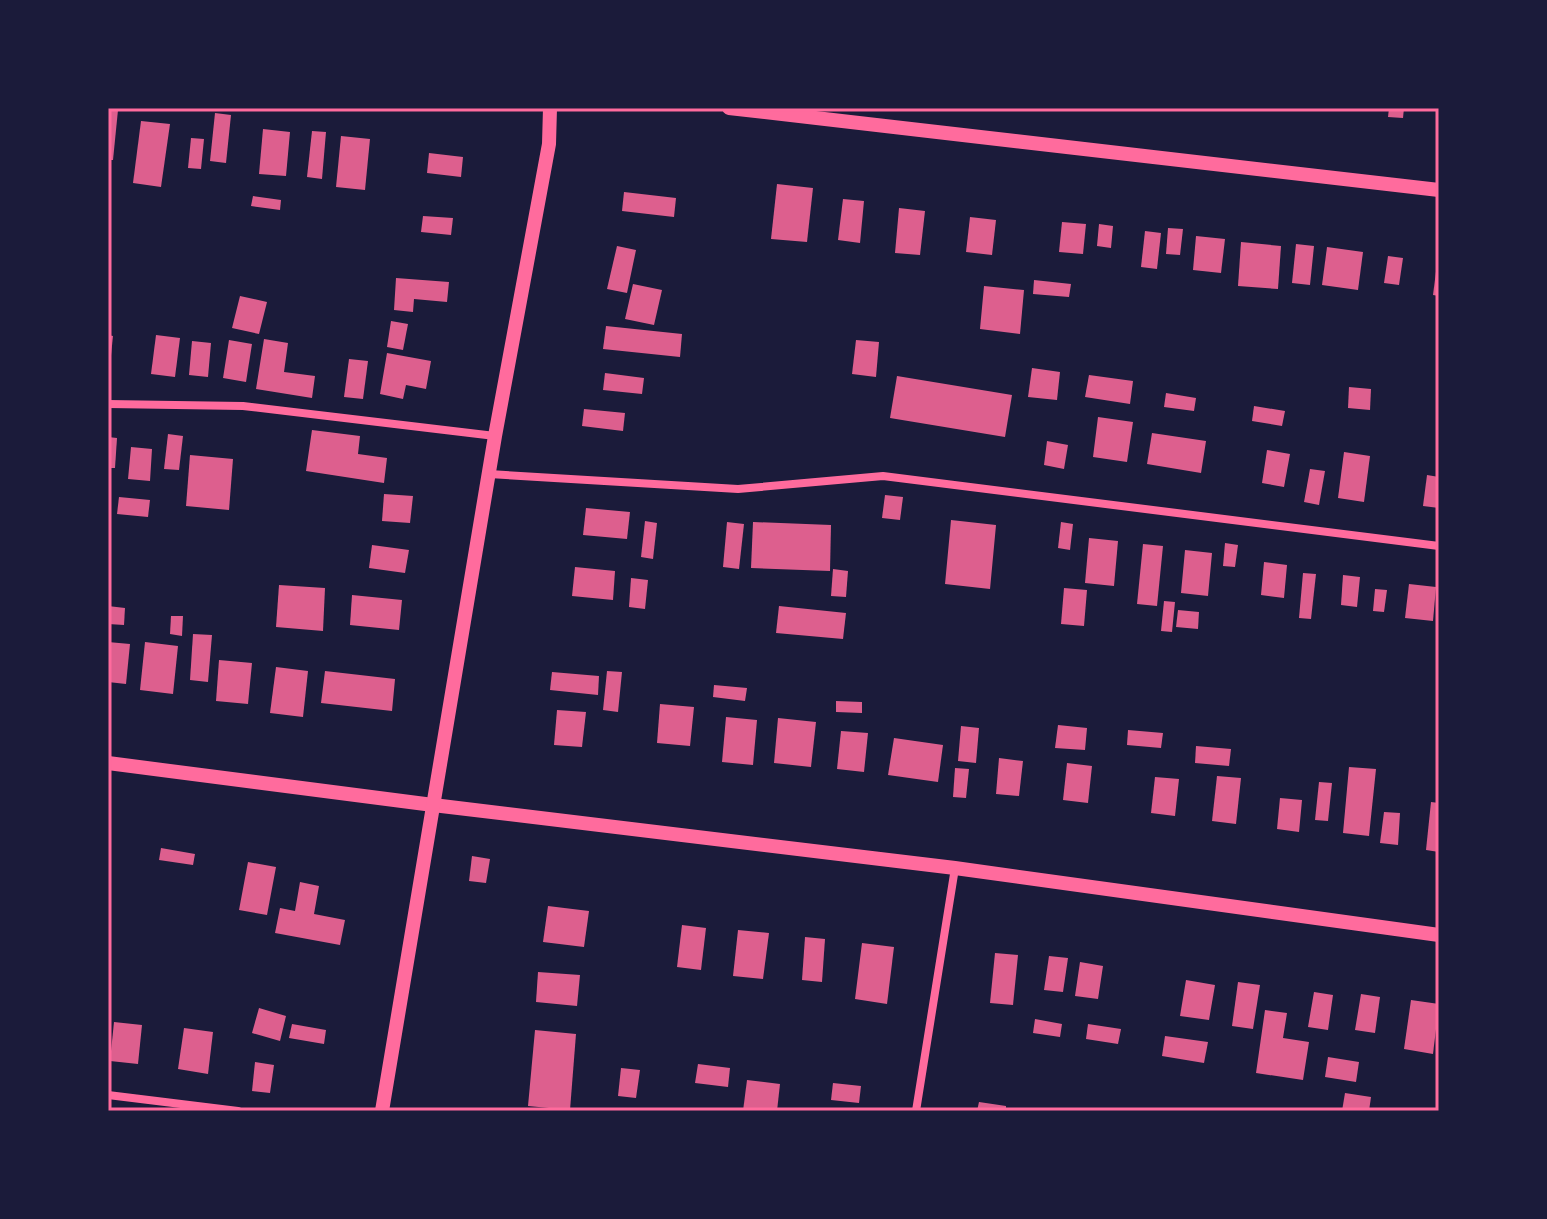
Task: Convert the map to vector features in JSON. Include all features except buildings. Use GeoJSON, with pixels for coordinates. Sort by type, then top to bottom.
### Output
{"type":"FeatureCollection","features":[{"type":"Feature","properties":{"kind":"street"},"geometry":{"type":"LineString","coordinates":[[382,1111],[495,436],[549,144],[550,108]]}},
{"type":"Feature","properties":{"kind":"street"},"geometry":{"type":"LineString","coordinates":[[729,108],[1439,190]]}},
{"type":"Feature","properties":{"kind":"street"},"geometry":{"type":"LineString","coordinates":[[108,404],[243,406],[495,436]]}},
{"type":"Feature","properties":{"kind":"street"},"geometry":{"type":"LineString","coordinates":[[489,474],[738,489],[883,476],[1439,546]]}},
{"type":"Feature","properties":{"kind":"street"},"geometry":{"type":"LineString","coordinates":[[108,763],[955,868],[1439,935]]}},
{"type":"Feature","properties":{"kind":"street"},"geometry":{"type":"LineString","coordinates":[[916,1111],[955,868]]}},
{"type":"Feature","properties":{"kind":"street"},"geometry":{"type":"LineString","coordinates":[[108,1095],[238,1111]]}}]}
